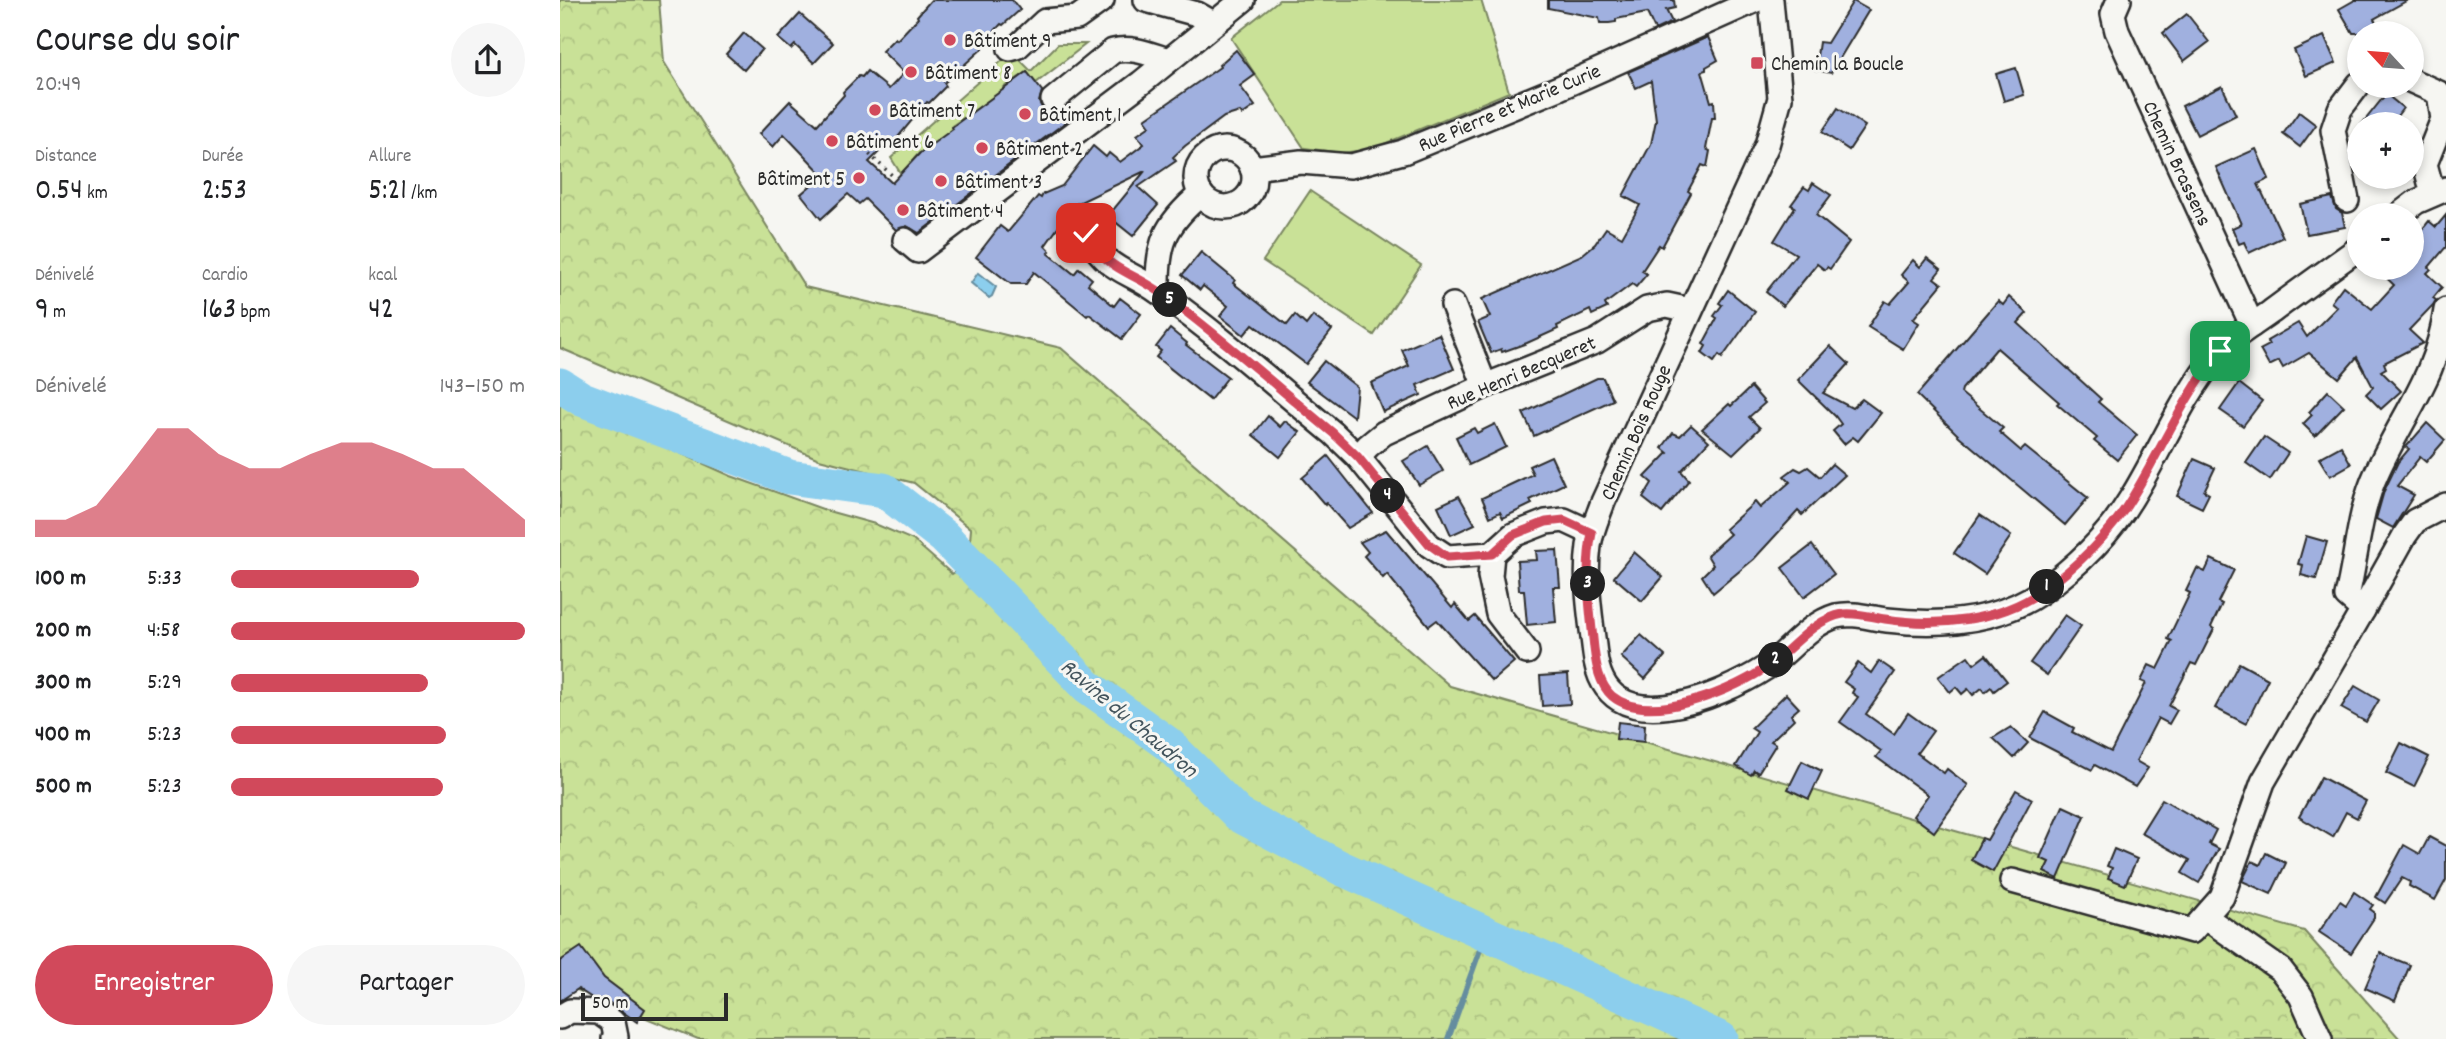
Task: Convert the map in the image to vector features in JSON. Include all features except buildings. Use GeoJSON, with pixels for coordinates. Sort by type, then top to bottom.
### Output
{"type":"FeatureCollection","features":[{"type":"Feature","properties":{"kind":"street"},"geometry":{"type":"LineString","coordinates":[[1010,49],[1017,47],[1045,21],[1077,18],[1102,0]]}},
{"type":"Feature","properties":{"kind":"street"},"geometry":{"type":"LineString","coordinates":[[1146,0],[1198,14],[1213,23]]}},
{"type":"Feature","properties":{"kind":"street"},"geometry":{"type":"LineString","coordinates":[[905,240],[918,251],[1168,61],[1243,0]]}},
{"type":"Feature","properties":{"kind":"street","name":"Rue Pierre et Marie Curie"},"geometry":{"type":"LineString","coordinates":[[1252,168],[1301,162],[1351,166],[1403,152],[1559,88],[1755,0]]}},
{"type":"Feature","properties":{"kind":"street","name":"Chemin Bois Rouge"},"geometry":{"type":"LineString","coordinates":[[1771,0],[1780,98],[1776,120],[1767,145],[1603,502],[1592,533],[1587,567],[1596,667],[1604,687],[1613,697],[1646,708],[1704,698],[1747,679],[1769,665],[1815,626],[1845,614],[1885,620],[1956,622],[2000,612],[2024,603],[2083,558],[2133,496],[2198,379],[2220,351],[2347,257]]}},
{"type":"Feature","properties":{"kind":"street","name":"Chemin Brassens"},"geometry":{"type":"LineString","coordinates":[[2119,0],[2113,14],[2117,30],[2252,326]]}},
{"type":"Feature","properties":{"kind":"street"},"geometry":{"type":"LineString","coordinates":[[1053,100],[1113,51],[1134,49],[1168,61]]}},
{"type":"Feature","properties":{"kind":"street"},"geometry":{"type":"LineString","coordinates":[[2415,203],[2440,191],[2425,164],[2444,119],[2443,91],[2424,84]]}},
{"type":"Feature","properties":{"kind":"street"},"geometry":{"type":"LineString","coordinates":[[2347,200],[2333,131],[2340,109],[2348,98]]}},
{"type":"Feature","properties":{"kind":"street"},"geometry":{"type":"LineString","coordinates":[[1218,149],[1232,149],[1245,156],[1252,168],[1254,182],[1249,195],[1238,203],[1225,207],[1211,204],[1201,194],[1196,181],[1198,167],[1205,156],[1218,149]]}},
{"type":"Feature","properties":{"kind":"street"},"geometry":{"type":"LineString","coordinates":[[1158,291],[1159,251],[1166,234],[1187,206],[1201,194]]}},
{"type":"Feature","properties":{"kind":"street"},"geometry":{"type":"LineString","coordinates":[[1086,233],[1098,254],[1114,267],[1158,291],[1333,433],[1358,457],[1429,544],[1447,557],[1492,554],[1513,535],[1546,522],[1564,520],[1592,533]]}},
{"type":"Feature","properties":{"kind":"street"},"geometry":{"type":"LineString","coordinates":[[1453,305],[1485,386]]}},
{"type":"Feature","properties":{"kind":"street","name":"Rue Henri Becqueret"},"geometry":{"type":"LineString","coordinates":[[1358,457],[1384,433],[1485,386],[1597,341],[1647,309],[1667,305],[1690,310]]}},
{"type":"Feature","properties":{"kind":"street"},"geometry":{"type":"LineString","coordinates":[[2363,610],[2347,596],[2365,505],[2377,471],[2428,377],[2438,351],[2446,310]]}},
{"type":"Feature","properties":{"kind":"street"},"geometry":{"type":"LineString","coordinates":[[2012,881],[2192,931],[2222,897],[2263,782],[2405,534],[2415,521],[2446,505]]}},
{"type":"Feature","properties":{"kind":"street"},"geometry":{"type":"LineString","coordinates":[[1492,554],[1490,576],[1498,614],[1527,652]]}},
{"type":"Feature","properties":{"kind":"street"},"geometry":{"type":"LineString","coordinates":[[2205,918],[2281,970],[2301,996],[2320,1039]]}},
{"type":"Feature","properties":{"kind":"street"},"geometry":{"type":"LineString","coordinates":[[560,1017],[570,1011],[599,1012],[613,1022],[616,1037],[614,1039]]}},
{"type":"Feature","properties":{"kind":"path"},"geometry":{"type":"LineString","coordinates":[[859,145],[895,178]]}},
{"type":"Feature","properties":{"kind":"green space"},"geometry":{"type":"Polygon","coordinates":[[[560,0],[659,0],[664,62],[805,287],[1061,348],[1450,686],[2304,931],[2400,1039],[698,1039],[560,983],[560,404],[631,431],[731,476],[828,511],[875,524],[913,540],[952,574],[968,563],[971,529],[914,483],[819,459],[560,348],[560,0]]]}},
{"type":"Feature","properties":{"kind":"green space"},"geometry":{"type":"Polygon","coordinates":[[[1279,0],[1481,0],[1509,92],[1372,149],[1342,153],[1304,148],[1231,38],[1279,0]]]}},
{"type":"Feature","properties":{"kind":"green space"},"geometry":{"type":"Polygon","coordinates":[[[1058,44],[1086,44],[1036,83],[1027,72],[1004,87],[1005,89],[919,153],[901,174],[891,158],[1012,52],[1031,71],[1058,44]]]}},
{"type":"Feature","properties":{"kind":"green space"},"geometry":{"type":"Polygon","coordinates":[[[1310,191],[1421,265],[1374,335],[1263,261],[1310,191]]]}},
{"type":"Feature","properties":{"kind":"water"},"geometry":{"type":"Polygon","coordinates":[[[978,273],[996,287],[989,298],[971,283],[978,273]]]}},
{"type":"Feature","properties":{"kind":"waterway","name":"Ravine du Chaudron"},"geometry":{"type":"LineString","coordinates":[[560,385],[582,399],[789,477],[884,490],[944,537],[1087,686],[1168,744],[1239,815],[1341,868],[1721,1039]]}},
{"type":"Feature","properties":{"kind":"waterway"},"geometry":{"type":"LineString","coordinates":[[1448,1039],[1486,933]]}},
{"type":"Feature","properties":{"kind":"place","name":"Bâtiment 9"},"geometry":{"type":"Point","coordinates":[950,40]}},
{"type":"Feature","properties":{"kind":"place","name":"Chemin la Boucle"},"geometry":{"type":"Point","coordinates":[1757,63]}},
{"type":"Feature","properties":{"kind":"place","name":"Bâtiment 8"},"geometry":{"type":"Point","coordinates":[911,72]}},
{"type":"Feature","properties":{"kind":"place","name":"Bâtiment 7"},"geometry":{"type":"Point","coordinates":[875,110]}},
{"type":"Feature","properties":{"kind":"place","name":"Bâtiment 1"},"geometry":{"type":"Point","coordinates":[1025,114]}},
{"type":"Feature","properties":{"kind":"place","name":"Bâtiment 6"},"geometry":{"type":"Point","coordinates":[832,141]}},
{"type":"Feature","properties":{"kind":"place","name":"Bâtiment 2"},"geometry":{"type":"Point","coordinates":[982,148]}},
{"type":"Feature","properties":{"kind":"place","name":"Bâtiment 5"},"geometry":{"type":"Point","coordinates":[859,178]}},
{"type":"Feature","properties":{"kind":"place","name":"Bâtiment 3"},"geometry":{"type":"Point","coordinates":[941,181]}},
{"type":"Feature","properties":{"kind":"place","name":"Bâtiment 4"},"geometry":{"type":"Point","coordinates":[903,210]}},
{"type":"Feature","properties":{"kind":"route"},"geometry":{"type":"LineString","coordinates":[[1086,233],[1098,254],[1114,267],[1158,291],[1333,433],[1358,457],[1374,480],[1429,544],[1447,557],[1492,554],[1513,535],[1546,522],[1564,520],[1592,533],[1587,567],[1596,667],[1604,687],[1613,697],[1646,708],[1704,698],[1747,679],[1769,665],[1815,626],[1830,618],[1845,614],[1885,620],[1956,622],[2000,612],[2024,603],[2083,558],[2123,511],[2198,379],[2220,351]]}}]}
